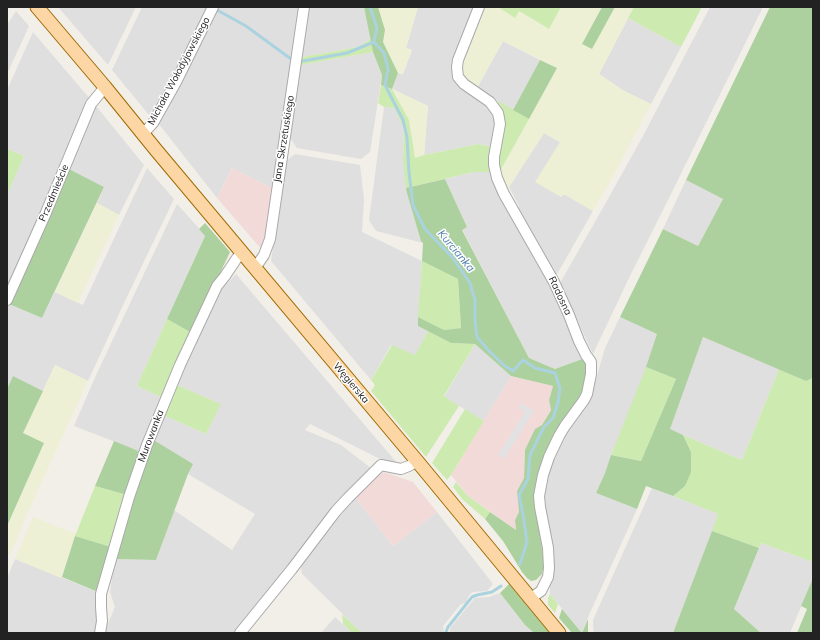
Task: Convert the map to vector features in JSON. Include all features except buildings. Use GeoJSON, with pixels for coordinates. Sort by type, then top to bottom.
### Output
{"type":"FeatureCollection","features":[{"type":"Feature","properties":{"kind":"main road","name":"Węgierska"},"geometry":{"type":"LineString","coordinates":[[37,7],[559,633]]}},
{"type":"Feature","properties":{"kind":"street","name":"Michała Wołodyjowskiego"},"geometry":{"type":"LineString","coordinates":[[143,134],[153,123],[213,7]]}},
{"type":"Feature","properties":{"kind":"street","name":"Jana Skrzetuskiego"},"geometry":{"type":"LineString","coordinates":[[255,268],[264,255],[270,239],[304,7]]}},
{"type":"Feature","properties":{"kind":"street","name":"Radosna"},"geometry":{"type":"LineString","coordinates":[[479,7],[458,60],[458,77],[461,82],[490,102],[498,112],[500,124],[494,157],[496,178],[554,282],[586,355],[592,362],[587,394],[565,426],[553,448],[544,471],[539,496],[548,548],[549,568],[548,577],[541,591],[531,598]]}},
{"type":"Feature","properties":{"kind":"street","name":"Przedmieście"},"geometry":{"type":"LineString","coordinates":[[7,300],[45,215],[91,104],[105,87]]}},
{"type":"Feature","properties":{"kind":"street","name":"Murowanka"},"geometry":{"type":"LineString","coordinates":[[100,633],[102,621],[100,607],[101,594],[129,497],[147,445],[180,365],[217,286],[242,253]]}},
{"type":"Feature","properties":{"kind":"street"},"geometry":{"type":"LineString","coordinates":[[240,633],[292,569],[336,511],[381,465],[401,469],[417,461]]}},
{"type":"Feature","properties":{"kind":"shaded area"},"geometry":{"type":"Polygon","coordinates":[[[58,7],[136,7],[108,65],[58,7]]]}},
{"type":"Feature","properties":{"kind":"shaded area"},"geometry":{"type":"Polygon","coordinates":[[[142,7],[208,7],[160,105],[152,117],[112,70],[142,7]]]}},
{"type":"Feature","properties":{"kind":"shaded area"},"geometry":{"type":"Polygon","coordinates":[[[217,7],[300,7],[272,188],[232,168],[217,198],[158,123],[217,7]]]}},
{"type":"Feature","properties":{"kind":"shaded area"},"geometry":{"type":"Polygon","coordinates":[[[307,7],[364,7],[371,39],[358,47],[302,57],[301,52],[307,7]]]}},
{"type":"Feature","properties":{"kind":"shaded area"},"geometry":{"type":"Polygon","coordinates":[[[418,7],[476,7],[453,62],[456,84],[466,89],[492,109],[496,119],[492,147],[479,144],[424,155],[428,106],[392,89],[398,73],[403,74],[412,50],[406,48],[418,7]]]}},
{"type":"Feature","properties":{"kind":"shaded area"},"geometry":{"type":"Polygon","coordinates":[[[710,7],[763,7],[593,354],[560,283],[643,136],[710,7]]]}},
{"type":"Feature","properties":{"kind":"shaded area"},"geometry":{"type":"Polygon","coordinates":[[[16,11],[29,26],[7,74],[7,25],[16,11]]]}},
{"type":"Feature","properties":{"kind":"shaded area"},"geometry":{"type":"Polygon","coordinates":[[[628,18],[681,47],[651,104],[624,91],[599,74],[628,18]]]}},
{"type":"Feature","properties":{"kind":"shaded area"},"geometry":{"type":"Polygon","coordinates":[[[33,32],[91,100],[7,293],[7,195],[24,156],[7,149],[7,90],[33,32]]]}},
{"type":"Feature","properties":{"kind":"shaded area"},"geometry":{"type":"Polygon","coordinates":[[[503,41],[540,60],[513,110],[477,88],[503,41]]]}},
{"type":"Feature","properties":{"kind":"shaded area"},"geometry":{"type":"Polygon","coordinates":[[[373,52],[382,75],[370,152],[361,159],[297,148],[290,138],[301,65],[373,52]]]}},
{"type":"Feature","properties":{"kind":"shaded area"},"geometry":{"type":"Polygon","coordinates":[[[96,106],[144,165],[119,215],[97,203],[104,187],[69,169],[96,106]]]}},
{"type":"Feature","properties":{"kind":"shaded area"},"geometry":{"type":"Polygon","coordinates":[[[384,107],[394,108],[404,128],[403,161],[423,243],[376,231],[369,220],[384,107]]]}},
{"type":"Feature","properties":{"kind":"shaded area"},"geometry":{"type":"Polygon","coordinates":[[[544,133],[560,142],[561,197],[564,194],[593,211],[556,276],[517,210],[519,206],[509,187],[544,133]]]}},
{"type":"Feature","properties":{"kind":"shaded area"},"geometry":{"type":"Polygon","coordinates":[[[295,154],[360,165],[364,199],[362,232],[422,261],[418,326],[428,331],[415,356],[391,345],[371,380],[271,261],[286,161],[295,154]]]}},
{"type":"Feature","properties":{"kind":"shaded area"},"geometry":{"type":"Polygon","coordinates":[[[147,168],[174,199],[88,381],[55,365],[43,391],[13,376],[7,389],[7,309],[9,304],[42,318],[55,292],[83,305],[147,168]]]}},
{"type":"Feature","properties":{"kind":"shaded area"},"geometry":{"type":"Polygon","coordinates":[[[232,168],[272,188],[263,251],[217,198],[232,168]]]}},
{"type":"Feature","properties":{"kind":"shaded area"},"geometry":{"type":"Polygon","coordinates":[[[474,172],[491,172],[548,278],[585,358],[555,369],[529,358],[462,229],[467,227],[445,179],[474,172]]]}},
{"type":"Feature","properties":{"kind":"shaded area"},"geometry":{"type":"Polygon","coordinates":[[[686,180],[723,199],[698,246],[663,229],[686,180]]]}},
{"type":"Feature","properties":{"kind":"shaded area"},"geometry":{"type":"Polygon","coordinates":[[[177,204],[205,235],[137,386],[163,398],[141,452],[74,426],[97,373],[177,204]]]}},
{"type":"Feature","properties":{"kind":"shaded area"},"geometry":{"type":"Polygon","coordinates":[[[236,274],[397,463],[388,463],[310,424],[305,430],[341,445],[372,469],[235,633],[104,633],[115,607],[110,592],[115,559],[156,560],[174,510],[232,550],[255,514],[188,474],[192,464],[152,439],[163,415],[206,434],[220,404],[177,385],[222,289],[236,274]]]}},
{"type":"Feature","properties":{"kind":"shaded area"},"geometry":{"type":"Polygon","coordinates":[[[620,317],[658,334],[644,375],[596,493],[637,509],[582,633],[550,594],[550,543],[543,505],[543,489],[547,472],[567,427],[590,400],[605,348],[620,317]]]}},
{"type":"Feature","properties":{"kind":"shaded area"},"geometry":{"type":"Polygon","coordinates":[[[703,337],[779,369],[742,460],[669,429],[703,337]]]}},
{"type":"Feature","properties":{"kind":"shaded area"},"geometry":{"type":"Polygon","coordinates":[[[475,344],[511,376],[484,421],[444,397],[475,344]]]}},
{"type":"Feature","properties":{"kind":"shaded area"},"geometry":{"type":"Polygon","coordinates":[[[511,376],[553,386],[549,400],[551,409],[525,450],[524,478],[517,491],[519,512],[515,520],[516,530],[468,496],[451,475],[511,376]]]}},
{"type":"Feature","properties":{"kind":"shaded area"},"geometry":{"type":"Polygon","coordinates":[[[521,403],[534,411],[504,459],[498,455],[525,412],[518,408],[521,403]]]}},
{"type":"Feature","properties":{"kind":"shaded area"},"geometry":{"type":"Polygon","coordinates":[[[384,472],[413,482],[437,512],[393,546],[355,497],[376,477],[384,472]]]}},
{"type":"Feature","properties":{"kind":"shaded area"},"geometry":{"type":"Polygon","coordinates":[[[652,488],[719,514],[673,633],[594,633],[593,620],[652,488]]]}},
{"type":"Feature","properties":{"kind":"shaded area"},"geometry":{"type":"Polygon","coordinates":[[[355,497],[393,546],[437,512],[493,584],[487,591],[473,592],[469,595],[466,603],[461,604],[443,626],[444,633],[362,633],[302,574],[301,569],[302,565],[355,497]]]}},
{"type":"Feature","properties":{"kind":"shaded area"},"geometry":{"type":"Polygon","coordinates":[[[761,543],[813,562],[813,578],[790,633],[761,633],[734,609],[761,543]]]}},
{"type":"Feature","properties":{"kind":"shaded area"},"geometry":{"type":"Polygon","coordinates":[[[15,559],[98,592],[98,626],[96,633],[7,633],[7,578],[15,559]]]}},
{"type":"Feature","properties":{"kind":"shaded area"},"geometry":{"type":"Polygon","coordinates":[[[500,593],[525,625],[534,633],[450,633],[450,628],[475,598],[489,597],[500,593]]]}},
{"type":"Feature","properties":{"kind":"shaded area"},"geometry":{"type":"Polygon","coordinates":[[[335,617],[352,633],[321,633],[335,617]]]}},
{"type":"Feature","properties":{"kind":"green space"},"geometry":{"type":"Polygon","coordinates":[[[364,7],[378,7],[385,30],[383,42],[398,73],[392,89],[381,85],[382,75],[373,52],[364,7]]]}},
{"type":"Feature","properties":{"kind":"green space"},"geometry":{"type":"Polygon","coordinates":[[[378,7],[418,7],[406,48],[412,50],[402,74],[398,73],[383,42],[385,30],[378,7]]]}},
{"type":"Feature","properties":{"kind":"green space"},"geometry":{"type":"Polygon","coordinates":[[[485,7],[498,7],[515,17],[519,11],[549,29],[561,7],[602,7],[582,44],[592,49],[615,7],[634,7],[599,74],[624,91],[651,104],[614,175],[593,211],[564,194],[561,197],[535,182],[560,142],[544,133],[507,190],[499,173],[557,68],[503,41],[477,88],[463,79],[460,68],[485,7]]]}},
{"type":"Feature","properties":{"kind":"green space"},"geometry":{"type":"Polygon","coordinates":[[[498,7],[561,7],[549,29],[519,11],[515,18],[498,7]]]}},
{"type":"Feature","properties":{"kind":"green space"},"geometry":{"type":"Polygon","coordinates":[[[602,7],[615,7],[592,49],[582,44],[602,7]]]}},
{"type":"Feature","properties":{"kind":"green space"},"geometry":{"type":"Polygon","coordinates":[[[634,7],[702,7],[681,47],[628,18],[634,7]]]}},
{"type":"Feature","properties":{"kind":"green space"},"geometry":{"type":"Polygon","coordinates":[[[770,7],[813,7],[813,378],[806,381],[703,337],[670,429],[683,435],[691,452],[691,472],[685,486],[673,496],[646,486],[637,509],[596,493],[611,455],[641,461],[676,379],[646,367],[657,334],[620,317],[663,229],[698,246],[723,199],[686,180],[770,7]]]}},
{"type":"Feature","properties":{"kind":"green space"},"geometry":{"type":"Polygon","coordinates":[[[371,39],[373,52],[301,65],[302,57],[358,47],[371,39]]]}},
{"type":"Feature","properties":{"kind":"green space"},"geometry":{"type":"Polygon","coordinates":[[[540,60],[557,68],[529,119],[513,110],[540,60]]]}},
{"type":"Feature","properties":{"kind":"green space"},"geometry":{"type":"Polygon","coordinates":[[[381,85],[392,89],[409,120],[415,158],[479,144],[492,147],[491,172],[474,172],[406,188],[403,161],[404,128],[394,108],[384,107],[378,103],[381,85]]]}},
{"type":"Feature","properties":{"kind":"green space"},"geometry":{"type":"Polygon","coordinates":[[[392,89],[428,106],[424,155],[415,158],[409,120],[392,89]]]}},
{"type":"Feature","properties":{"kind":"green space"},"geometry":{"type":"Polygon","coordinates":[[[497,100],[529,119],[499,173],[497,166],[504,122],[503,111],[497,100]]]}},
{"type":"Feature","properties":{"kind":"green space"},"geometry":{"type":"Polygon","coordinates":[[[7,149],[24,156],[7,195],[7,149]]]}},
{"type":"Feature","properties":{"kind":"green space"},"geometry":{"type":"Polygon","coordinates":[[[69,169],[104,187],[42,318],[9,304],[69,169]]]}},
{"type":"Feature","properties":{"kind":"green space"},"geometry":{"type":"Polygon","coordinates":[[[445,179],[467,227],[462,230],[529,358],[555,369],[585,358],[587,368],[582,397],[546,453],[538,472],[535,490],[536,507],[544,563],[542,574],[536,580],[531,581],[527,578],[503,541],[485,519],[490,512],[516,530],[515,520],[519,512],[517,491],[524,478],[525,450],[535,429],[542,425],[551,410],[549,400],[553,386],[511,376],[475,344],[451,343],[418,326],[418,317],[444,330],[461,328],[458,279],[422,261],[423,243],[421,241],[406,188],[445,179]]]}},
{"type":"Feature","properties":{"kind":"green space"},"geometry":{"type":"Polygon","coordinates":[[[97,203],[119,215],[78,303],[55,292],[97,203]]]}},
{"type":"Feature","properties":{"kind":"green space"},"geometry":{"type":"Polygon","coordinates":[[[205,223],[230,252],[192,333],[167,319],[205,236],[199,229],[205,223]]]}},
{"type":"Feature","properties":{"kind":"green space"},"geometry":{"type":"Polygon","coordinates":[[[422,261],[458,279],[461,328],[444,330],[418,317],[422,261]]]}},
{"type":"Feature","properties":{"kind":"green space"},"geometry":{"type":"Polygon","coordinates":[[[167,319],[192,333],[163,398],[137,386],[167,319]]]}},
{"type":"Feature","properties":{"kind":"green space"},"geometry":{"type":"Polygon","coordinates":[[[428,331],[451,343],[475,344],[444,396],[459,406],[426,457],[371,391],[375,385],[371,380],[392,345],[415,355],[428,331]]]}},
{"type":"Feature","properties":{"kind":"green space"},"geometry":{"type":"Polygon","coordinates":[[[55,365],[88,381],[10,555],[7,554],[7,526],[44,443],[23,433],[55,365]]]}},
{"type":"Feature","properties":{"kind":"green space"},"geometry":{"type":"Polygon","coordinates":[[[646,367],[676,379],[641,461],[611,455],[646,367]]]}},
{"type":"Feature","properties":{"kind":"green space"},"geometry":{"type":"Polygon","coordinates":[[[779,369],[806,381],[813,378],[813,562],[761,543],[759,548],[712,531],[718,514],[673,496],[685,486],[691,452],[683,435],[742,460],[779,369]]]}},
{"type":"Feature","properties":{"kind":"green space"},"geometry":{"type":"Polygon","coordinates":[[[13,376],[43,391],[23,433],[44,443],[7,526],[7,389],[13,376]]]}},
{"type":"Feature","properties":{"kind":"green space"},"geometry":{"type":"Polygon","coordinates":[[[177,385],[221,404],[206,434],[163,415],[177,385]]]}},
{"type":"Feature","properties":{"kind":"green space"},"geometry":{"type":"Polygon","coordinates":[[[465,409],[484,421],[447,480],[432,463],[465,409]]]}},
{"type":"Feature","properties":{"kind":"green space"},"geometry":{"type":"Polygon","coordinates":[[[152,439],[193,464],[156,560],[115,559],[152,439]]]}},
{"type":"Feature","properties":{"kind":"green space"},"geometry":{"type":"Polygon","coordinates":[[[114,441],[141,452],[127,495],[95,486],[114,441]]]}},
{"type":"Feature","properties":{"kind":"green space"},"geometry":{"type":"Polygon","coordinates":[[[456,482],[468,496],[490,512],[485,519],[462,499],[453,487],[456,482]]]}},
{"type":"Feature","properties":{"kind":"green space"},"geometry":{"type":"Polygon","coordinates":[[[95,486],[127,495],[111,547],[75,536],[95,486]]]}},
{"type":"Feature","properties":{"kind":"green space"},"geometry":{"type":"Polygon","coordinates":[[[33,517],[76,534],[61,578],[15,559],[33,517]]]}},
{"type":"Feature","properties":{"kind":"green space"},"geometry":{"type":"Polygon","coordinates":[[[712,531],[759,548],[734,609],[761,633],[673,633],[712,531]]]}},
{"type":"Feature","properties":{"kind":"green space"},"geometry":{"type":"Polygon","coordinates":[[[75,536],[111,547],[98,592],[62,577],[75,536]]]}},
{"type":"Feature","properties":{"kind":"green space"},"geometry":{"type":"Polygon","coordinates":[[[813,578],[813,633],[797,633],[807,609],[801,606],[813,578]]]}},
{"type":"Feature","properties":{"kind":"green space"},"geometry":{"type":"Polygon","coordinates":[[[509,584],[550,633],[534,633],[525,625],[500,593],[509,584]]]}},
{"type":"Feature","properties":{"kind":"green space"},"geometry":{"type":"Polygon","coordinates":[[[550,594],[558,604],[555,613],[548,605],[548,598],[550,594]]]}},
{"type":"Feature","properties":{"kind":"green space"},"geometry":{"type":"Polygon","coordinates":[[[562,609],[582,633],[572,633],[559,618],[562,609]]]}},
{"type":"Feature","properties":{"kind":"green space"},"geometry":{"type":"Polygon","coordinates":[[[342,614],[362,633],[352,633],[343,624],[342,614]]]}},
{"type":"Feature","properties":{"kind":"green space"},"geometry":{"type":"Polygon","coordinates":[[[588,619],[588,633],[582,633],[588,619]]]}},
{"type":"Feature","properties":{"kind":"waterway","name":"Kurcianka"},"geometry":{"type":"LineString","coordinates":[[370,7],[377,28],[374,42]]}},
{"type":"Feature","properties":{"kind":"waterway"},"geometry":{"type":"LineString","coordinates":[[217,10],[246,26],[291,59]]}},
{"type":"Feature","properties":{"kind":"waterway","name":"Kurcianka"},"geometry":{"type":"LineString","coordinates":[[374,42],[384,53],[388,69],[385,85],[403,120],[407,137],[413,205],[425,229],[452,257],[470,283],[475,300],[477,337],[490,352],[505,366],[513,371],[523,360],[535,368],[555,373],[560,388],[558,403],[553,418],[544,427],[530,455],[528,479],[519,495],[527,542],[520,564]]}},
{"type":"Feature","properties":{"kind":"waterway"},"geometry":{"type":"LineString","coordinates":[[303,61],[347,53],[374,42]]}},
{"type":"Feature","properties":{"kind":"waterway","name":"Kurcianka"},"geometry":{"type":"LineString","coordinates":[[447,633],[448,627],[472,597],[492,592],[501,586]]}}]}
